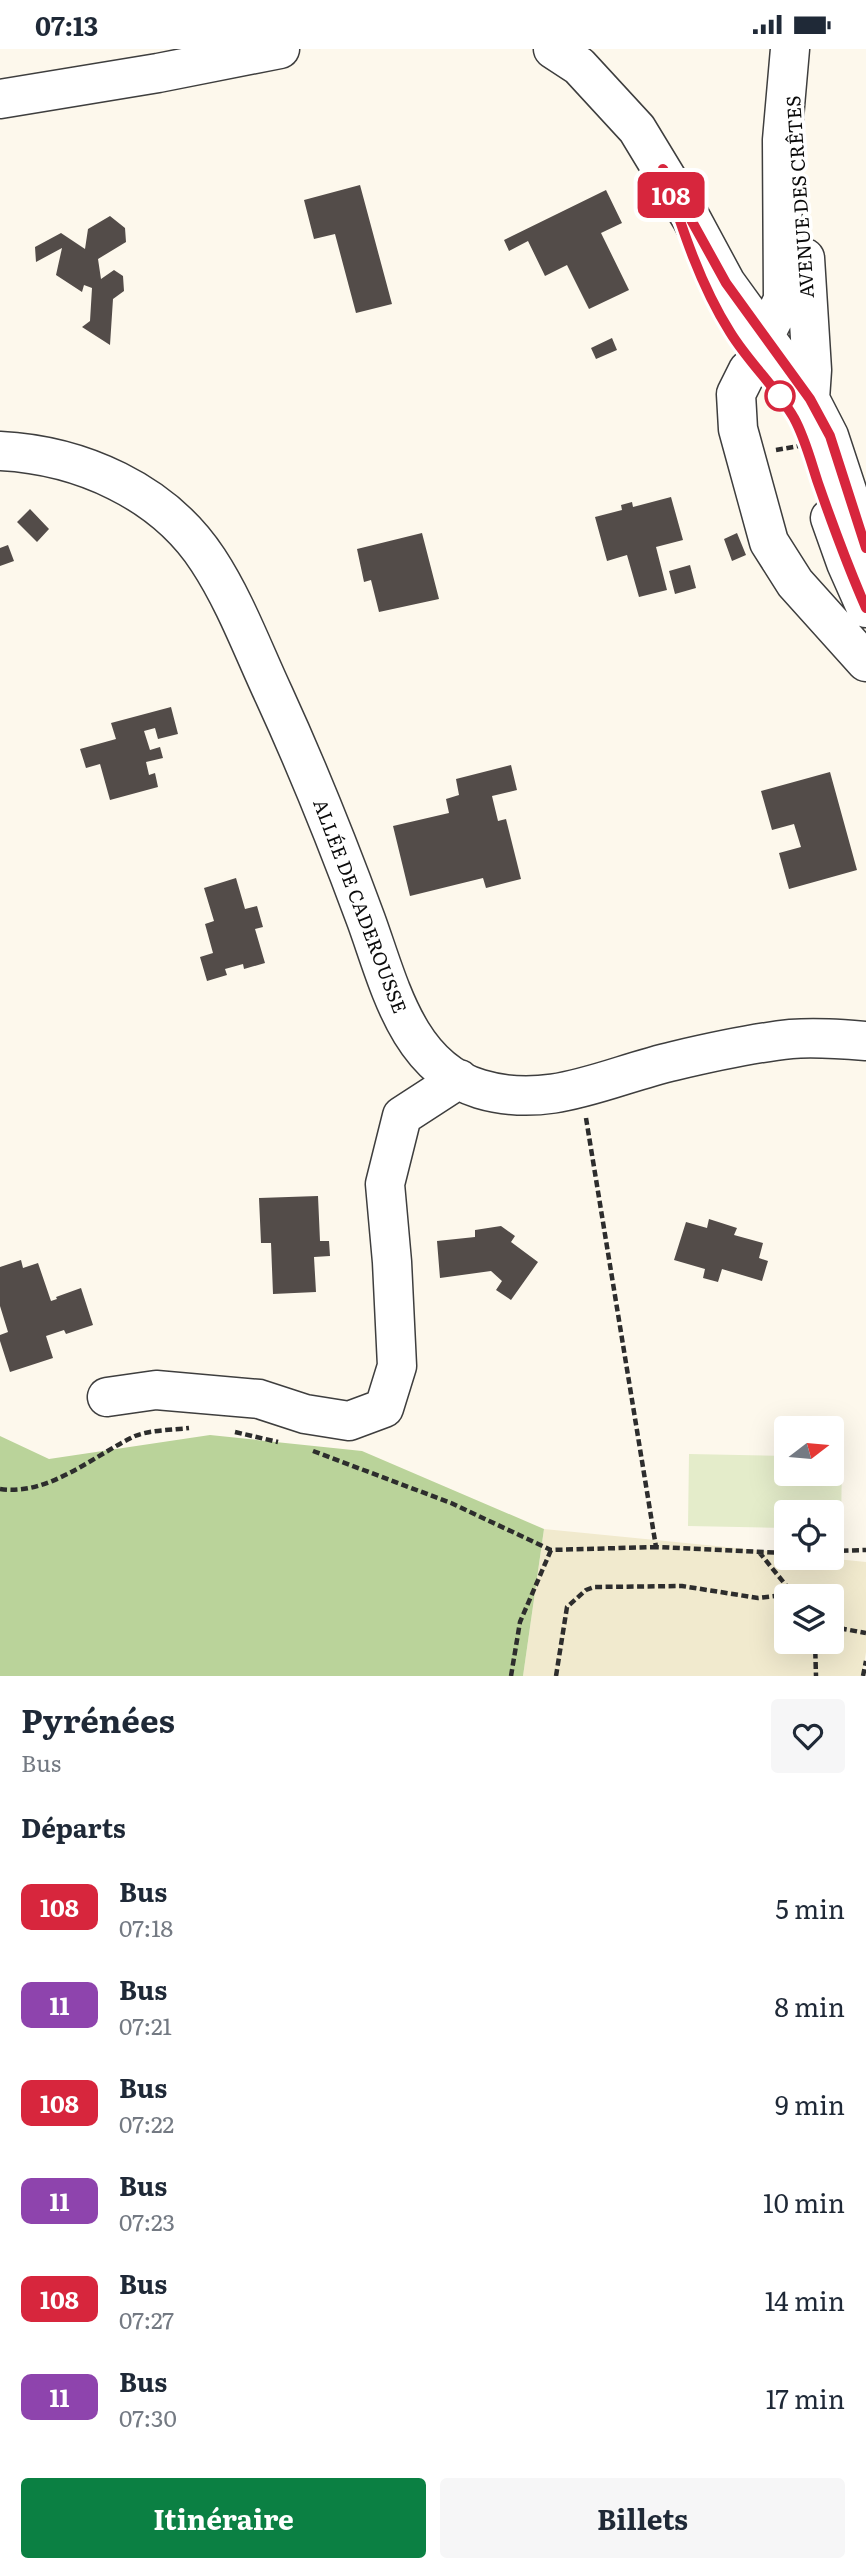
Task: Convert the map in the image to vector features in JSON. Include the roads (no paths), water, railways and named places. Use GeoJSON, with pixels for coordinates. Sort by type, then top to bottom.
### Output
{"type":"FeatureCollection","features":[{"type":"Feature","properties":{"kind":"street"},"geometry":{"type":"LineString","coordinates":[[0,99],[158,73],[280,49]]}},
{"type":"Feature","properties":{"kind":"street"},"geometry":{"type":"LineString","coordinates":[[553,49],[579,66],[637,129],[663,169],[768,356],[810,399],[830,436],[866,548]]}},
{"type":"Feature","properties":{"kind":"street","name":"AVENUE DES CRÊTES"},"geometry":{"type":"LineString","coordinates":[[768,356],[783,300],[782,139],[789,57]]}},
{"type":"Feature","properties":{"kind":"street","name":"AVENUE DES CRÊTES"},"geometry":{"type":"LineString","coordinates":[[789,57],[810,330],[810,399]]}},
{"type":"Feature","properties":{"kind":"street"},"geometry":{"type":"LineString","coordinates":[[663,169],[679,220],[710,296],[730,333],[768,356],[778,393],[795,420],[846,563],[866,608]]}},
{"type":"Feature","properties":{"kind":"street","name":"AVENUE DES CRÊTES"},"geometry":{"type":"LineString","coordinates":[[726,283],[737,285],[759,279],[774,271],[783,260]]}},
{"type":"Feature","properties":{"kind":"street"},"geometry":{"type":"LineString","coordinates":[[810,330],[798,352],[768,356],[748,370],[736,394],[738,429],[769,542],[796,583],[866,662]]}},
{"type":"Feature","properties":{"kind":"street","name":"ALLÉE DE CADEROUSSE"},"geometry":{"type":"LineString","coordinates":[[0,451],[21,452],[73,463],[119,481],[148,499],[180,526],[207,558],[230,599],[294,739],[344,860],[399,1011],[425,1054],[449,1075],[478,1088],[510,1095],[545,1095],[581,1090],[671,1062],[791,1039],[866,1041]]}},
{"type":"Feature","properties":{"kind":"street"},"geometry":{"type":"LineString","coordinates":[[107,1397],[156,1390],[260,1399],[305,1414],[349,1421],[384,1408],[397,1366],[392,1262],[384,1184],[402,1117],[459,1079]]}}]}
